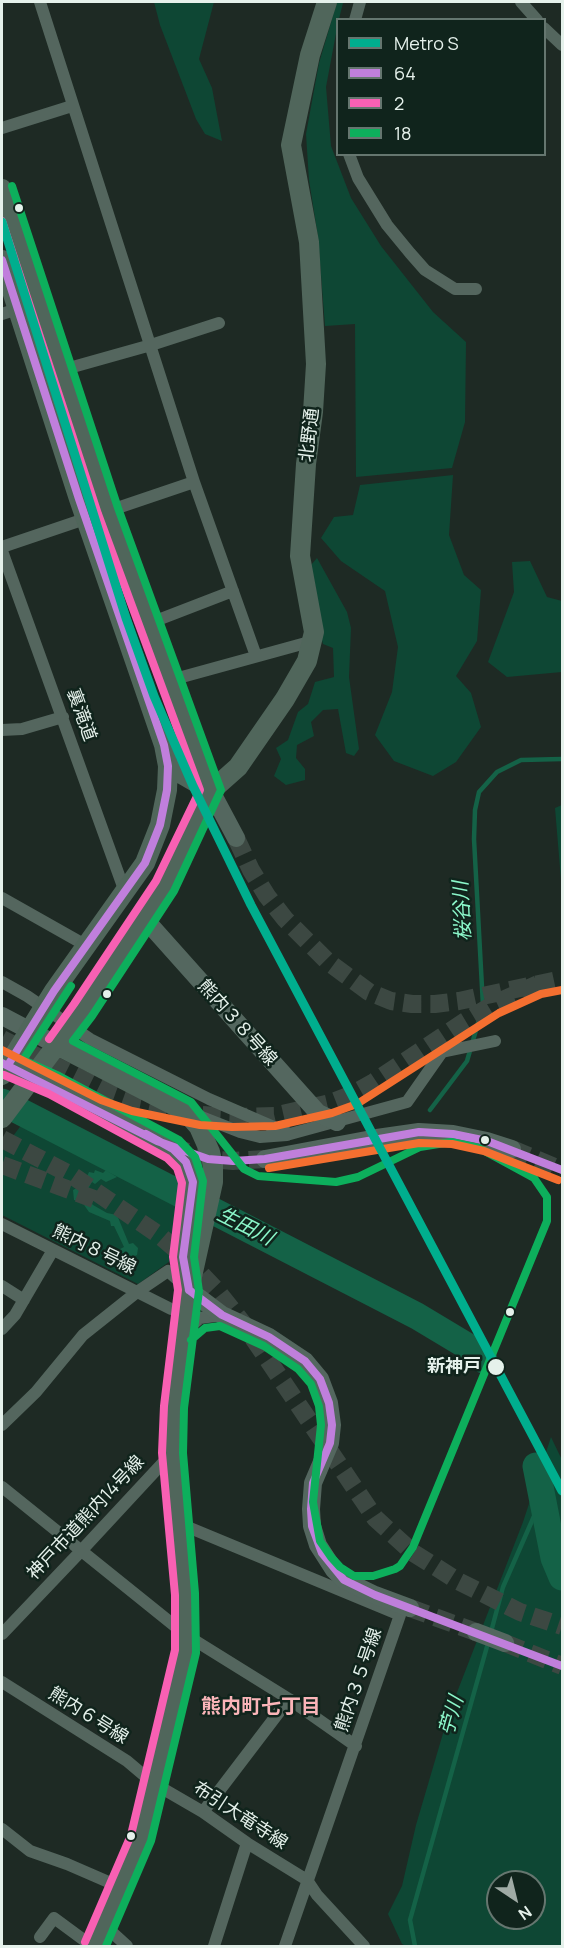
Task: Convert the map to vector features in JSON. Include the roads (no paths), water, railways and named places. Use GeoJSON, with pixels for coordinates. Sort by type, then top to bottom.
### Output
{"type":"FeatureCollection","features":[{"type":"Feature","properties":{"kind":"main road","name":"北野通"},"geometry":{"type":"LineString","coordinates":[[211,791],[238,767],[285,699],[308,661],[313,641],[314,632],[300,556],[316,364],[309,242],[291,145],[310,55],[327,2]]}},
{"type":"Feature","properties":{"kind":"main road"},"geometry":{"type":"LineString","coordinates":[[2,189],[108,511],[211,791],[165,886],[71,1026],[2,1118]]}},
{"type":"Feature","properties":{"kind":"main road"},"geometry":{"type":"LineString","coordinates":[[2,260],[9,311],[85,518],[164,746],[168,766],[167,790],[160,825],[146,862],[4,1068],[54,1085],[173,1149],[186,1162],[193,1182],[196,1222],[174,1407],[172,1452],[185,1594],[186,1651],[141,1838],[93,1947]]}},
{"type":"Feature","properties":{"kind":"main road"},"geometry":{"type":"LineString","coordinates":[[168,766],[211,791]]}},
{"type":"Feature","properties":{"kind":"main road"},"geometry":{"type":"LineString","coordinates":[[57,1045],[185,1111],[199,1127],[213,1165],[212,1186],[196,1222]]}},
{"type":"Feature","properties":{"kind":"street"},"geometry":{"type":"LineString","coordinates":[[40,2],[194,482],[256,656]]}},
{"type":"Feature","properties":{"kind":"street"},"geometry":{"type":"LineString","coordinates":[[356,18],[360,2]]}},
{"type":"Feature","properties":{"kind":"street"},"geometry":{"type":"LineString","coordinates":[[521,2],[535,18]]}},
{"type":"Feature","properties":{"kind":"street"},"geometry":{"type":"LineString","coordinates":[[546,29],[561,40]]}},
{"type":"Feature","properties":{"kind":"street"},"geometry":{"type":"LineString","coordinates":[[2,128],[72,106]]}},
{"type":"Feature","properties":{"kind":"street"},"geometry":{"type":"LineString","coordinates":[[350,156],[358,178],[387,225],[425,270],[455,289],[476,290]]}},
{"type":"Feature","properties":{"kind":"street"},"geometry":{"type":"LineString","coordinates":[[62,370],[219,323]]}},
{"type":"Feature","properties":{"kind":"street"},"geometry":{"type":"LineString","coordinates":[[2,549],[85,518],[194,482]]}},
{"type":"Feature","properties":{"kind":"street","name":"裏滝道"},"geometry":{"type":"LineString","coordinates":[[2,549],[125,892]]}},
{"type":"Feature","properties":{"kind":"street"},"geometry":{"type":"LineString","coordinates":[[150,622],[233,591]]}},
{"type":"Feature","properties":{"kind":"street"},"geometry":{"type":"LineString","coordinates":[[171,680],[313,641]]}},
{"type":"Feature","properties":{"kind":"street"},"geometry":{"type":"LineString","coordinates":[[2,730],[22,729],[63,717]]}},
{"type":"Feature","properties":{"kind":"street"},"geometry":{"type":"LineString","coordinates":[[211,791],[236,838]]}},
{"type":"Feature","properties":{"kind":"street"},"geometry":{"type":"LineString","coordinates":[[2,898],[87,946]]}},
{"type":"Feature","properties":{"kind":"street","name":"熊内３８号線"},"geometry":{"type":"LineString","coordinates":[[143,917],[318,1113],[337,1122]]}},
{"type":"Feature","properties":{"kind":"street"},"geometry":{"type":"LineString","coordinates":[[2,982],[44,1007],[90,1039],[209,1099],[290,1134]]}},
{"type":"Feature","properties":{"kind":"street"},"geometry":{"type":"LineString","coordinates":[[2,1016],[57,1045]]}},
{"type":"Feature","properties":{"kind":"street"},"geometry":{"type":"LineString","coordinates":[[185,1111],[240,1132],[260,1137],[290,1134],[407,1102],[442,1052],[495,1041]]}},
{"type":"Feature","properties":{"kind":"street"},"geometry":{"type":"LineString","coordinates":[[265,1159],[419,1132],[453,1134],[512,1149]]}},
{"type":"Feature","properties":{"kind":"street","name":"熊内８号線"},"geometry":{"type":"LineString","coordinates":[[2,1224],[171,1308]]}},
{"type":"Feature","properties":{"kind":"street"},"geometry":{"type":"LineString","coordinates":[[2,1329],[15,1315],[53,1250]]}},
{"type":"Feature","properties":{"kind":"street"},"geometry":{"type":"LineString","coordinates":[[2,1425],[36,1392],[83,1335],[137,1292],[168,1271],[222,1315],[269,1338],[305,1361],[320,1379],[329,1402],[332,1425],[330,1443],[313,1483],[312,1526],[318,1545],[334,1570],[344,1580],[410,1608]]}},
{"type":"Feature","properties":{"kind":"street"},"geometry":{"type":"LineString","coordinates":[[2,1286],[24,1300]]}},
{"type":"Feature","properties":{"kind":"street"},"geometry":{"type":"LineString","coordinates":[[184,1332],[200,1318],[222,1315]]}},
{"type":"Feature","properties":{"kind":"street","name":"神戸市道熊内14号線"},"geometry":{"type":"LineString","coordinates":[[2,1634],[172,1452]]}},
{"type":"Feature","properties":{"kind":"street"},"geometry":{"type":"LineString","coordinates":[[2,1487],[186,1635],[289,1698],[356,1746]]}},
{"type":"Feature","properties":{"kind":"street","name":"熊内３５号線"},"geometry":{"type":"LineString","coordinates":[[178,1523],[400,1615],[285,1947]]}},
{"type":"Feature","properties":{"kind":"street","name":"熊内６号線"},"geometry":{"type":"LineString","coordinates":[[2,1682],[127,1761],[153,1783]]}},
{"type":"Feature","properties":{"kind":"street"},"geometry":{"type":"LineString","coordinates":[[203,1812],[289,1698]]}},
{"type":"Feature","properties":{"kind":"street","name":"布引大竜寺線"},"geometry":{"type":"LineString","coordinates":[[153,1783],[203,1812],[247,1843],[307,1880]]}},
{"type":"Feature","properties":{"kind":"street"},"geometry":{"type":"LineString","coordinates":[[2,1829],[30,1851],[120,1887]]}},
{"type":"Feature","properties":{"kind":"street"},"geometry":{"type":"LineString","coordinates":[[214,1947],[247,1843]]}},
{"type":"Feature","properties":{"kind":"street"},"geometry":{"type":"LineString","coordinates":[[307,1880],[317,1895],[364,1947]]}},
{"type":"Feature","properties":{"kind":"street"},"geometry":{"type":"LineString","coordinates":[[40,1937],[54,1918],[93,1947]]}},
{"type":"Feature","properties":{"kind":"street"},"geometry":{"type":"LineString","coordinates":[[104,1925],[127,1947]]}},
{"type":"Feature","properties":{"kind":"waterway","name":"桜谷川"},"geometry":{"type":"LineString","coordinates":[[430,1110],[467,1061],[483,1006],[474,839],[475,810],[479,792],[497,772],[521,760],[562,759]]}},
{"type":"Feature","properties":{"kind":"waterway","name":"生田川"},"geometry":{"type":"LineString","coordinates":[[2,1102],[417,1316],[472,1349],[484,1360]]}},
{"type":"Feature","properties":{"kind":"waterway","name":"生田川"},"geometry":{"type":"LineString","coordinates":[[536,1466],[554,1558],[562,1577]]}},
{"type":"Feature","properties":{"kind":"waterway","name":"苧川"},"geometry":{"type":"LineString","coordinates":[[491,1632],[503,1587],[542,1498]]}},
{"type":"Feature","properties":{"kind":"waterway","name":"苧川"},"geometry":{"type":"LineString","coordinates":[[415,1946],[410,1920],[488,1643]]}},
{"type":"Feature","properties":{"kind":"tunnel"},"geometry":{"type":"LineString","coordinates":[[236,838],[251,870],[285,919],[328,962],[369,992],[391,1001],[435,1004],[562,979]]}},
{"type":"Feature","properties":{"kind":"tunnel"},"geometry":{"type":"LineString","coordinates":[[2,1039],[106,1091],[134,1101],[201,1115],[274,1116],[330,1103],[353,1094],[494,1004],[538,984]]}},
{"type":"Feature","properties":{"kind":"tunnel"},"geometry":{"type":"LineString","coordinates":[[2,1139],[73,1176],[159,1235],[188,1260],[245,1326],[375,1518],[412,1552],[458,1581],[520,1612],[562,1626]]}},
{"type":"Feature","properties":{"kind":"tunnel"},"geometry":{"type":"LineString","coordinates":[[170,1146],[208,1159],[233,1161],[265,1159]]}},
{"type":"Feature","properties":{"kind":"tunnel"},"geometry":{"type":"LineString","coordinates":[[512,1149],[562,1170]]}},
{"type":"Feature","properties":{"kind":"tunnel"},"geometry":{"type":"LineString","coordinates":[[2,1165],[94,1199]]}},
{"type":"Feature","properties":{"kind":"tunnel"},"geometry":{"type":"LineString","coordinates":[[410,1608],[476,1632]]}},
{"type":"Feature","properties":{"kind":"tunnel"},"geometry":{"type":"LineString","coordinates":[[505,1643],[562,1666]]}},
{"type":"Feature","properties":{"kind":"metro line","name":"S"},"geometry":{"type":"LineString","coordinates":[[2,222],[126,618],[154,696],[193,786],[251,905],[562,1491]]}},
{"type":"Feature","properties":{"kind":"place","name":"新神戸"},"geometry":{"type":"Point","coordinates":[496,1367]}},
{"type":"Feature","properties":{"kind":"district","name":"熊内町七丁目"},"geometry":{"type":"Point","coordinates":[261,1707]}}]}
